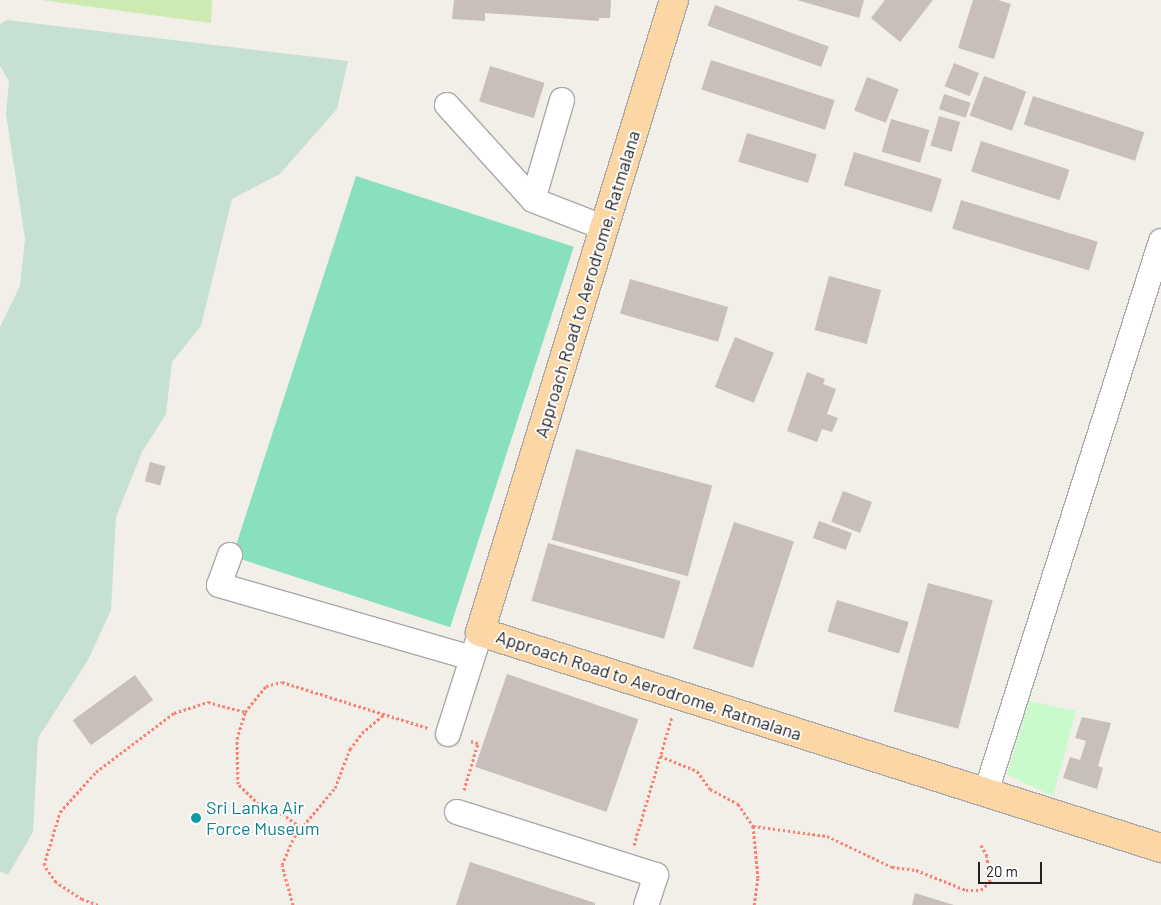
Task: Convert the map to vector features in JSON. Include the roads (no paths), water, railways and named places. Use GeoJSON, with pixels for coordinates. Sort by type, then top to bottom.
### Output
{"type":"FeatureCollection","features":[{"type":"Feature","properties":{"kind":"main road","name":"Approach Road to Aerodrome, Ratmalana"},"geometry":{"type":"LineString","coordinates":[[674,0],[480,632],[1161,848]]}},
{"type":"Feature","properties":{"kind":"street"},"geometry":{"type":"LineString","coordinates":[[533,200],[562,100]]}},
{"type":"Feature","properties":{"kind":"street"},"geometry":{"type":"LineString","coordinates":[[447,105],[533,200],[605,228]]}},
{"type":"Feature","properties":{"kind":"street"},"geometry":{"type":"LineString","coordinates":[[986,792],[1161,241]]}},
{"type":"Feature","properties":{"kind":"street"},"geometry":{"type":"LineString","coordinates":[[230,555],[218,585],[472,658]]}},
{"type":"Feature","properties":{"kind":"street"},"geometry":{"type":"LineString","coordinates":[[448,734],[480,632]]}},
{"type":"Feature","properties":{"kind":"street"},"geometry":{"type":"LineString","coordinates":[[456,812],[656,875],[646,905]]}},
{"type":"Feature","properties":{"kind":"place","name":"Sri Lanka Air Force Museum"},"geometry":{"type":"Point","coordinates":[196,818]}}]}
